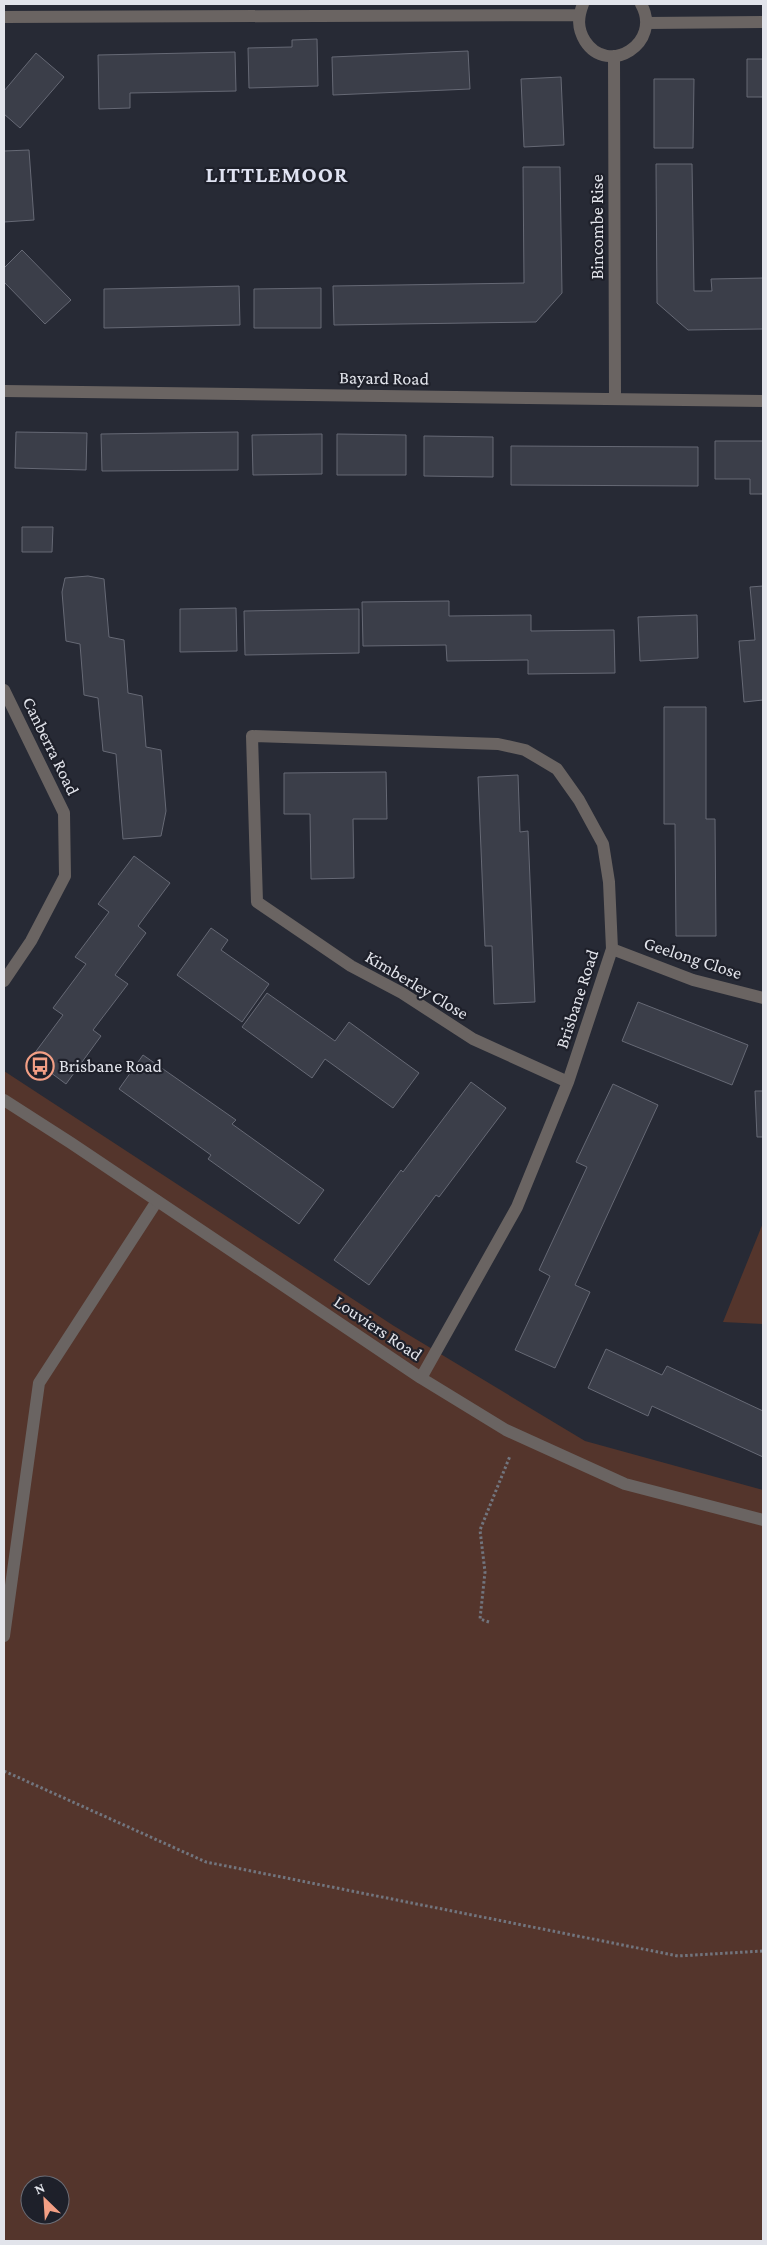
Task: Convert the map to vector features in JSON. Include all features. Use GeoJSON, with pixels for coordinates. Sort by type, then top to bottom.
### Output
{"type":"FeatureCollection","features":[{"type":"Feature","properties":{"kind":"street"},"geometry":{"type":"LineString","coordinates":[[4,17],[581,10],[580,33],[589,47],[601,54],[614,56],[636,47],[644,35],[647,23],[641,4]]}},
{"type":"Feature","properties":{"kind":"street"},"geometry":{"type":"LineString","coordinates":[[647,23],[763,22]]}},
{"type":"Feature","properties":{"kind":"street","name":"Bincombe Rise"},"geometry":{"type":"LineString","coordinates":[[614,56],[615,399]]}},
{"type":"Feature","properties":{"kind":"street","name":"Bayard Road"},"geometry":{"type":"LineString","coordinates":[[4,391],[763,401]]}},
{"type":"Feature","properties":{"kind":"street","name":"Canberra Road"},"geometry":{"type":"LineString","coordinates":[[4,690],[64,813],[65,876],[31,941],[4,980]]}},
{"type":"Feature","properties":{"kind":"street","name":"Brisbane Road"},"geometry":{"type":"LineString","coordinates":[[257,902],[252,736],[498,744],[525,750],[557,768],[579,800],[603,844],[609,882],[612,949],[568,1082],[517,1207],[420,1378]]}},
{"type":"Feature","properties":{"kind":"street","name":"Kimberley Close"},"geometry":{"type":"LineString","coordinates":[[257,902],[351,966],[402,993],[473,1039],[568,1082]]}},
{"type":"Feature","properties":{"kind":"street","name":"Geelong Close"},"geometry":{"type":"LineString","coordinates":[[612,949],[694,980],[763,998]]}},
{"type":"Feature","properties":{"kind":"street","name":"Louviers Road"},"geometry":{"type":"LineString","coordinates":[[4,1100],[157,1200],[420,1378],[518,1436],[625,1484],[763,1520]]}},
{"type":"Feature","properties":{"kind":"street"},"geometry":{"type":"LineString","coordinates":[[4,1636],[39,1383],[157,1200]]}},
{"type":"Feature","properties":{"kind":"path"},"geometry":{"type":"LineString","coordinates":[[489,1622],[480,1619],[486,1572],[480,1530],[518,1436]]}},
{"type":"Feature","properties":{"kind":"path"},"geometry":{"type":"LineString","coordinates":[[4,1771],[206,1862],[678,1956],[763,1950]]}},
{"type":"Feature","properties":{"kind":"shaded area"},"geometry":{"type":"Polygon","coordinates":[[[4,1071],[394,1326],[585,1441],[763,1490],[763,2241],[4,2241],[4,1071]]]}},
{"type":"Feature","properties":{"kind":"shaded area"},"geometry":{"type":"Polygon","coordinates":[[[763,1223],[763,1324],[723,1322],[763,1223]]]}},
{"type":"Feature","properties":{"kind":"building"},"geometry":{"type":"Polygon","coordinates":[[[317,39],[318,86],[249,88],[248,48],[292,47],[292,40],[317,39]]]}},
{"type":"Feature","properties":{"kind":"building"},"geometry":{"type":"Polygon","coordinates":[[[468,51],[470,89],[333,95],[332,57],[468,51]]]}},
{"type":"Feature","properties":{"kind":"building"},"geometry":{"type":"Polygon","coordinates":[[[235,52],[236,91],[130,93],[130,108],[99,109],[98,55],[235,52]]]}},
{"type":"Feature","properties":{"kind":"building"},"geometry":{"type":"Polygon","coordinates":[[[36,53],[64,77],[20,128],[4,114],[4,91],[36,53]]]}},
{"type":"Feature","properties":{"kind":"building"},"geometry":{"type":"Polygon","coordinates":[[[747,59],[763,59],[763,97],[747,97],[747,59]]]}},
{"type":"Feature","properties":{"kind":"building"},"geometry":{"type":"Polygon","coordinates":[[[561,77],[564,145],[524,147],[521,79],[561,77]]]}},
{"type":"Feature","properties":{"kind":"building"},"geometry":{"type":"Polygon","coordinates":[[[654,79],[694,79],[693,148],[654,148],[654,79]]]}},
{"type":"Feature","properties":{"kind":"building"},"geometry":{"type":"Polygon","coordinates":[[[29,150],[34,220],[4,222],[4,151],[29,150]]]}},
{"type":"Feature","properties":{"kind":"building"},"geometry":{"type":"Polygon","coordinates":[[[656,164],[692,164],[694,291],[712,291],[711,279],[763,278],[763,329],[688,330],[657,303],[656,164]]]}},
{"type":"Feature","properties":{"kind":"building"},"geometry":{"type":"Polygon","coordinates":[[[523,167],[560,167],[562,293],[536,322],[334,325],[333,286],[524,283],[523,167]]]}},
{"type":"Feature","properties":{"kind":"building"},"geometry":{"type":"Polygon","coordinates":[[[22,250],[71,300],[45,324],[4,282],[4,268],[22,250]]]}},
{"type":"Feature","properties":{"kind":"building"},"geometry":{"type":"Polygon","coordinates":[[[239,286],[240,325],[104,328],[104,289],[239,286]]]}},
{"type":"Feature","properties":{"kind":"building"},"geometry":{"type":"Polygon","coordinates":[[[321,288],[321,328],[254,328],[254,289],[321,288]]]}},
{"type":"Feature","properties":{"kind":"building"},"geometry":{"type":"Polygon","coordinates":[[[16,432],[87,433],[86,470],[15,468],[16,432]]]}},
{"type":"Feature","properties":{"kind":"building"},"geometry":{"type":"Polygon","coordinates":[[[238,432],[238,470],[102,471],[101,434],[238,432]]]}},
{"type":"Feature","properties":{"kind":"building"},"geometry":{"type":"Polygon","coordinates":[[[322,434],[322,474],[253,475],[252,435],[322,434]]]}},
{"type":"Feature","properties":{"kind":"building"},"geometry":{"type":"Polygon","coordinates":[[[337,434],[406,435],[406,475],[337,475],[337,434]]]}},
{"type":"Feature","properties":{"kind":"building"},"geometry":{"type":"Polygon","coordinates":[[[424,436],[493,437],[493,477],[424,476],[424,436]]]}},
{"type":"Feature","properties":{"kind":"building"},"geometry":{"type":"Polygon","coordinates":[[[715,441],[763,441],[763,494],[750,494],[750,479],[715,479],[715,441]]]}},
{"type":"Feature","properties":{"kind":"building"},"geometry":{"type":"Polygon","coordinates":[[[511,446],[698,447],[698,486],[511,485],[511,446]]]}},
{"type":"Feature","properties":{"kind":"building"},"geometry":{"type":"Polygon","coordinates":[[[22,527],[53,527],[52,552],[22,552],[22,527]]]}},
{"type":"Feature","properties":{"kind":"building"},"geometry":{"type":"Polygon","coordinates":[[[88,576],[104,579],[109,637],[124,640],[128,693],[142,696],[146,747],[161,750],[166,811],[161,836],[123,839],[116,754],[103,751],[98,698],[84,695],[80,644],[66,641],[62,592],[65,578],[88,576]]]}},
{"type":"Feature","properties":{"kind":"building"},"geometry":{"type":"Polygon","coordinates":[[[763,586],[763,700],[744,702],[739,641],[755,640],[750,587],[763,586]]]}},
{"type":"Feature","properties":{"kind":"building"},"geometry":{"type":"Polygon","coordinates":[[[449,601],[449,616],[531,615],[531,631],[614,630],[615,673],[528,674],[528,660],[447,661],[446,645],[363,646],[362,602],[449,601]]]}},
{"type":"Feature","properties":{"kind":"building"},"geometry":{"type":"Polygon","coordinates":[[[236,608],[237,651],[180,652],[180,609],[236,608]]]}},
{"type":"Feature","properties":{"kind":"building"},"geometry":{"type":"Polygon","coordinates":[[[359,609],[359,653],[245,655],[244,611],[359,609]]]}},
{"type":"Feature","properties":{"kind":"building"},"geometry":{"type":"Polygon","coordinates":[[[697,615],[698,658],[640,661],[638,617],[697,615]]]}},
{"type":"Feature","properties":{"kind":"building"},"geometry":{"type":"Polygon","coordinates":[[[664,707],[706,707],[706,819],[715,819],[716,936],[676,936],[675,824],[664,824],[664,707]]]}},
{"type":"Feature","properties":{"kind":"building"},"geometry":{"type":"Polygon","coordinates":[[[386,772],[387,819],[353,819],[354,878],[311,879],[310,814],[284,814],[284,773],[386,772]]]}},
{"type":"Feature","properties":{"kind":"building"},"geometry":{"type":"Polygon","coordinates":[[[518,775],[520,832],[528,831],[535,1002],[494,1004],[492,946],[485,946],[478,777],[518,775]]]}},
{"type":"Feature","properties":{"kind":"building"},"geometry":{"type":"Polygon","coordinates":[[[134,856],[170,883],[138,926],[146,933],[115,975],[128,984],[93,1030],[101,1036],[66,1084],[31,1058],[63,1015],[53,1008],[86,964],[75,957],[109,912],[98,904],[134,856]]]}},
{"type":"Feature","properties":{"kind":"building"},"geometry":{"type":"Polygon","coordinates":[[[211,928],[228,940],[221,950],[269,984],[242,1022],[177,975],[211,928]]]}},
{"type":"Feature","properties":{"kind":"building"},"geometry":{"type":"Polygon","coordinates":[[[267,993],[335,1041],[349,1022],[419,1073],[393,1108],[325,1059],[312,1078],[242,1027],[267,993]]]}},
{"type":"Feature","properties":{"kind":"building"},"geometry":{"type":"Polygon","coordinates":[[[638,1002],[748,1045],[732,1085],[622,1041],[638,1002]]]}},
{"type":"Feature","properties":{"kind":"building"},"geometry":{"type":"Polygon","coordinates":[[[143,1055],[236,1120],[232,1124],[324,1190],[299,1224],[208,1159],[211,1155],[119,1089],[143,1055]]]}},
{"type":"Feature","properties":{"kind":"building"},"geometry":{"type":"Polygon","coordinates":[[[471,1082],[506,1108],[439,1197],[436,1195],[369,1285],[334,1260],[401,1170],[403,1172],[471,1082]]]}},
{"type":"Feature","properties":{"kind":"building"},"geometry":{"type":"Polygon","coordinates":[[[613,1084],[658,1105],[575,1285],[590,1292],[555,1368],[515,1350],[550,1276],[539,1270],[587,1167],[576,1162],[613,1084]]]}},
{"type":"Feature","properties":{"kind":"building"},"geometry":{"type":"Polygon","coordinates":[[[755,1091],[763,1091],[763,1137],[757,1137],[755,1091]]]}},
{"type":"Feature","properties":{"kind":"building"},"geometry":{"type":"Polygon","coordinates":[[[606,1349],[662,1375],[667,1366],[763,1411],[763,1457],[652,1406],[648,1416],[588,1388],[606,1349]]]}},
{"type":"Feature","properties":{"kind":"place","name":"Brisbane Road"},"geometry":{"type":"Point","coordinates":[40,1066]}},
{"type":"Feature","properties":{"kind":"district","name":"LITTLEMOOR"},"geometry":{"type":"Point","coordinates":[277,174]}}]}
